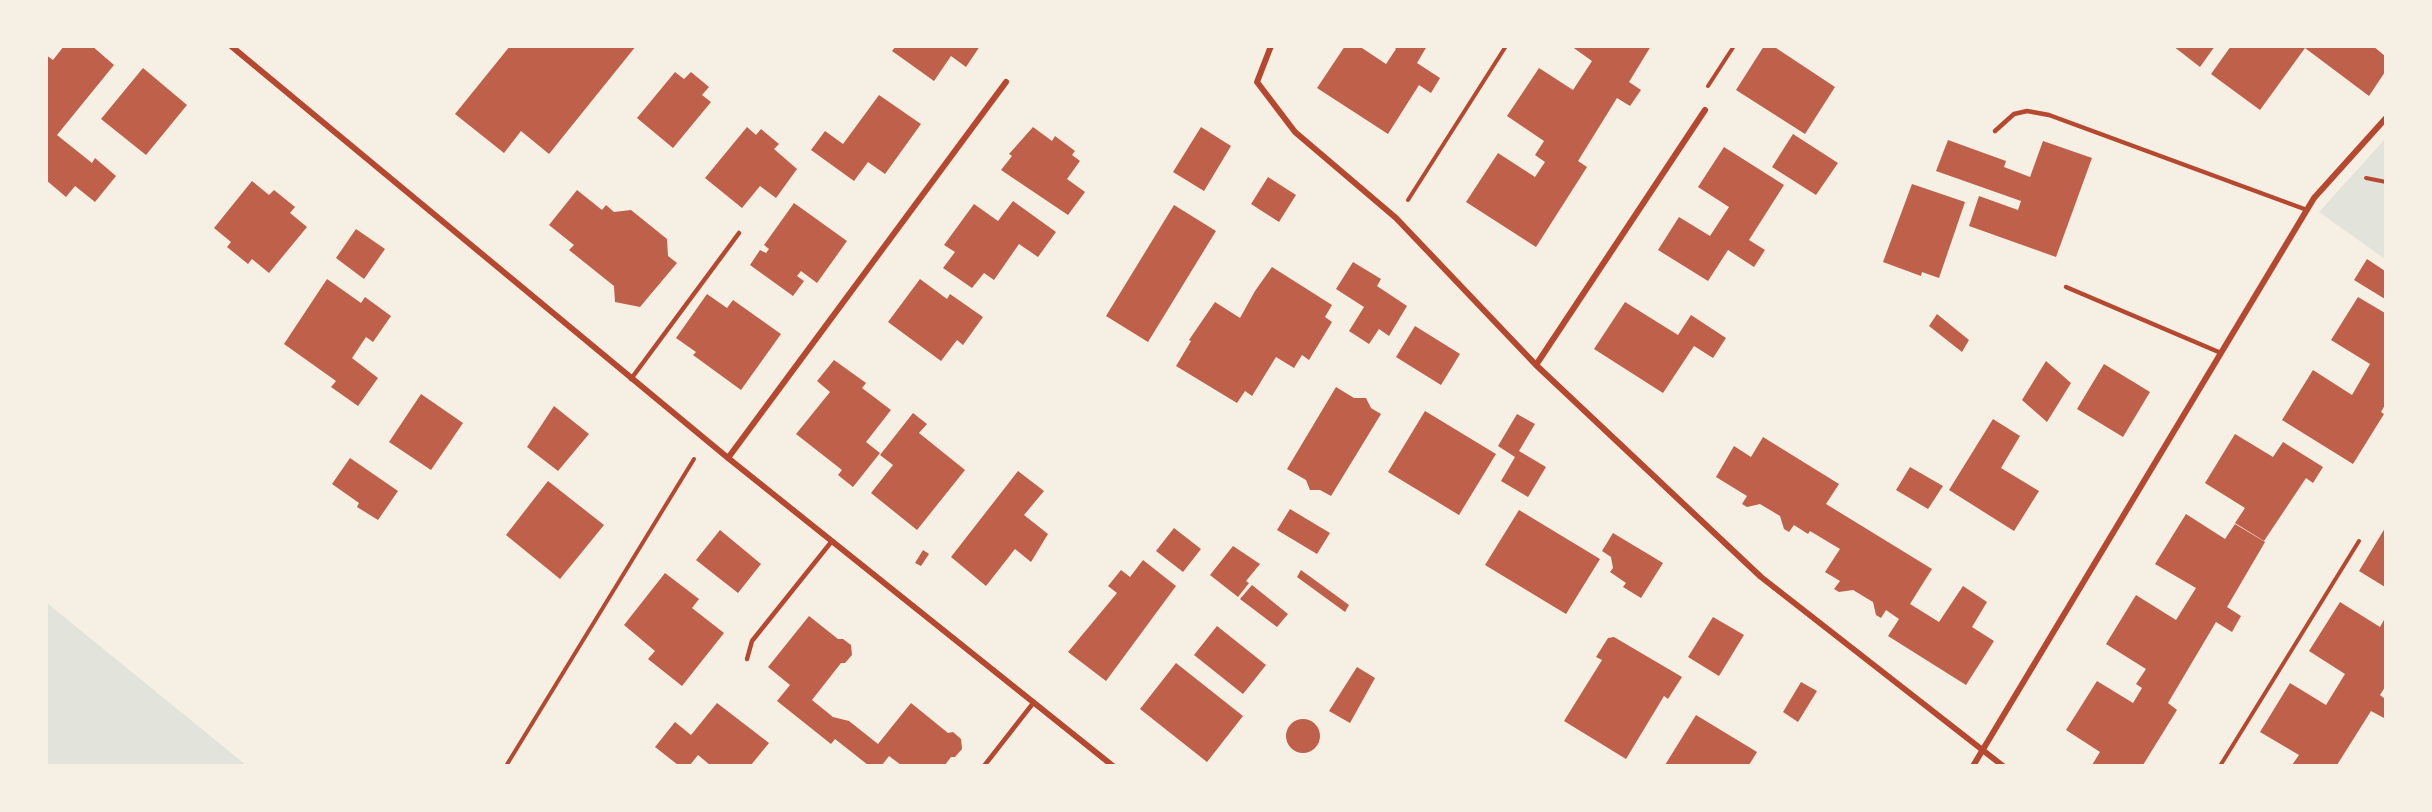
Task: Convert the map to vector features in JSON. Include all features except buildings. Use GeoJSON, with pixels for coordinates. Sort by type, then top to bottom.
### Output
{"type":"FeatureCollection","features":[{"type":"Feature","properties":{"kind":"street"},"geometry":{"type":"LineString","coordinates":[[231,46],[705,440],[1113,765]]}},
{"type":"Feature","properties":{"kind":"street"},"geometry":{"type":"LineString","coordinates":[[1271,46],[1257,82],[1294,132],[1396,218],[1536,365],[1761,576],[2003,765]]}},
{"type":"Feature","properties":{"kind":"street"},"geometry":{"type":"LineString","coordinates":[[728,458],[1006,81]]}},
{"type":"Feature","properties":{"kind":"street"},"geometry":{"type":"LineString","coordinates":[[1536,365],[1705,110]]}},
{"type":"Feature","properties":{"kind":"street"},"geometry":{"type":"LineString","coordinates":[[1973,765],[2314,198],[2385,118]]}},
{"type":"Feature","properties":{"kind":"lane"},"geometry":{"type":"LineString","coordinates":[[1995,130],[2014,114],[2027,111],[2049,115],[2307,210]]}},
{"type":"Feature","properties":{"kind":"lane"},"geometry":{"type":"LineString","coordinates":[[631,379],[739,233]]}},
{"type":"Feature","properties":{"kind":"lane"},"geometry":{"type":"LineString","coordinates":[[2066,287],[2221,353]]}},
{"type":"Feature","properties":{"kind":"lane"},"geometry":{"type":"LineString","coordinates":[[747,659],[753,641],[832,541]]}},
{"type":"Feature","properties":{"kind":"lane"},"geometry":{"type":"LineString","coordinates":[[984,765],[1034,702]]}},
{"type":"Feature","properties":{"kind":"path"},"geometry":{"type":"LineString","coordinates":[[1396,218],[1506,46]]}},
{"type":"Feature","properties":{"kind":"path"},"geometry":{"type":"LineString","coordinates":[[1705,110],[1704,93],[1734,46]]}},
{"type":"Feature","properties":{"kind":"path"},"geometry":{"type":"LineString","coordinates":[[506,765],[705,440]]}},
{"type":"Feature","properties":{"kind":"path"},"geometry":{"type":"LineString","coordinates":[[2220,765],[2359,541]]}},
{"type":"Feature","properties":{"kind":"shaded area"},"geometry":{"type":"Polygon","coordinates":[[[2385,139],[2385,259],[2319,212],[2385,139]]]}},
{"type":"Feature","properties":{"kind":"shaded area"},"geometry":{"type":"Polygon","coordinates":[[[47,603],[246,765],[47,764],[47,603]]]}}]}
